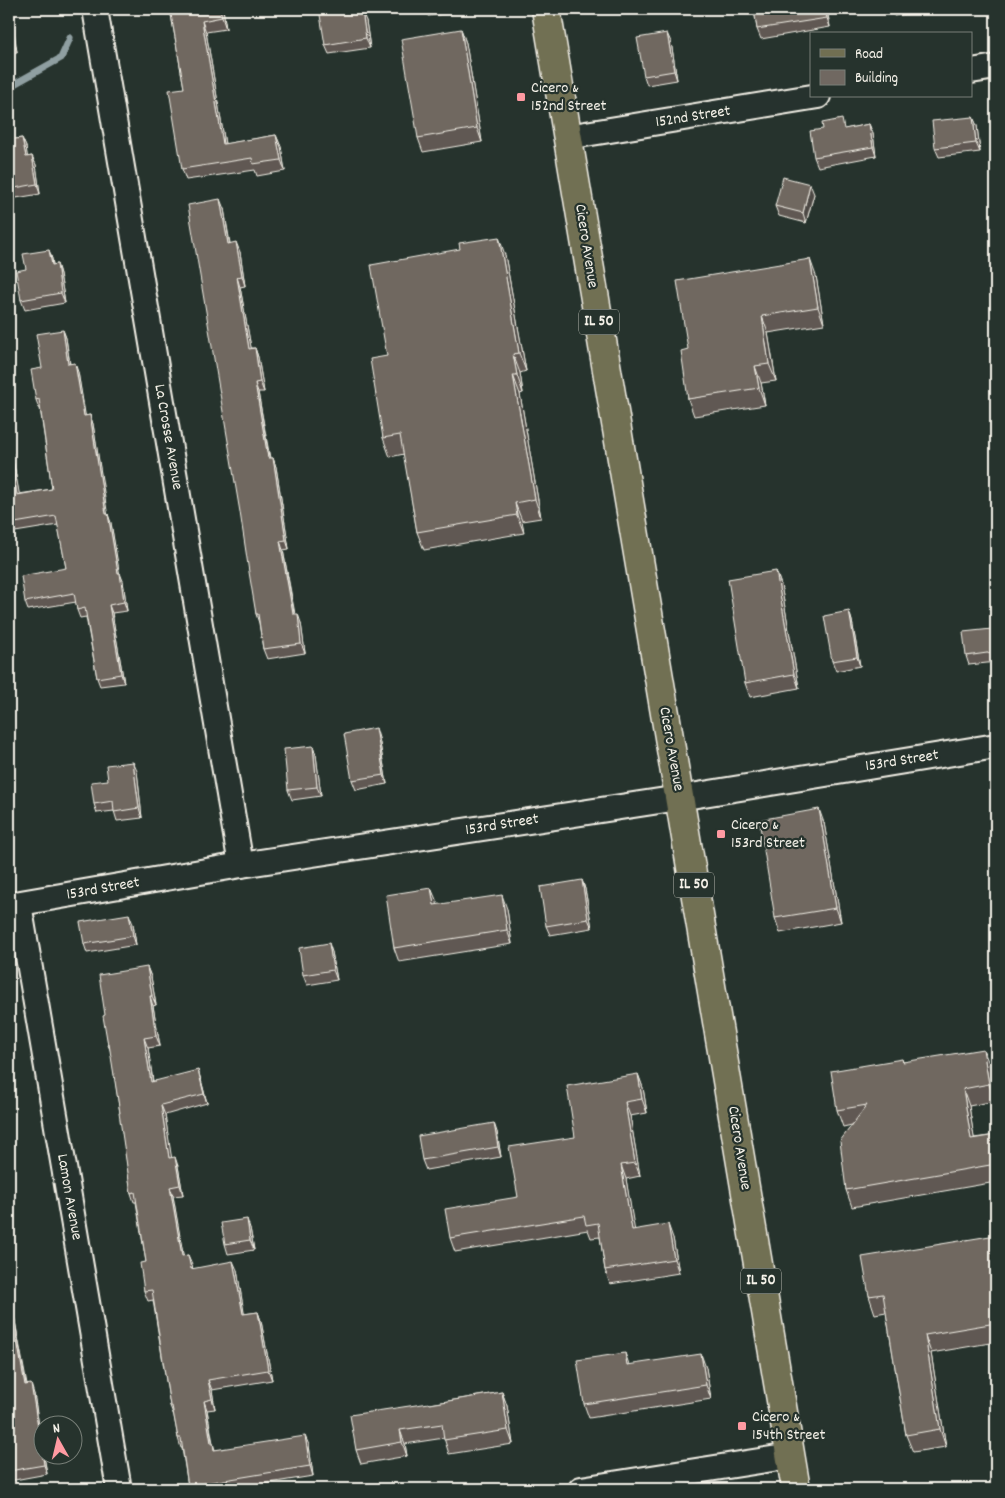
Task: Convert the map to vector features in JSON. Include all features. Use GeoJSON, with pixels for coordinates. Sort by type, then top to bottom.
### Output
{"type":"FeatureCollection","features":[{"type":"Feature","properties":{"kind":"main road","name":"Cicero Avenue"},"geometry":{"type":"LineString","coordinates":[[546,9],[796,1489]]}},
{"type":"Feature","properties":{"kind":"street","name":"La Crosse Avenue"},"geometry":{"type":"LineString","coordinates":[[95,9],[241,865]]}},
{"type":"Feature","properties":{"kind":"street"},"geometry":{"type":"LineString","coordinates":[[972,71],[996,67]]}},
{"type":"Feature","properties":{"kind":"street","name":"152nd Street"},"geometry":{"type":"LineString","coordinates":[[568,137],[810,97]]}},
{"type":"Feature","properties":{"kind":"street","name":"153rd Street"},"geometry":{"type":"LineString","coordinates":[[14,905],[241,865],[679,798],[996,746]]}},
{"type":"Feature","properties":{"kind":"street","name":"Lamon Avenue"},"geometry":{"type":"LineString","coordinates":[[14,905],[119,1489]]}},
{"type":"Feature","properties":{"kind":"street"},"geometry":{"type":"LineString","coordinates":[[582,1489],[790,1456]]}},
{"type":"Feature","properties":{"kind":"building"},"geometry":{"type":"Polygon","coordinates":[[[170,9],[220,9],[222,17],[202,21],[223,144],[276,135],[281,160],[253,164],[252,158],[182,169],[169,90],[184,88],[170,9]]]}},
{"type":"Feature","properties":{"kind":"building"},"geometry":{"type":"Polygon","coordinates":[[[319,9],[357,9],[358,12],[362,11],[366,38],[325,45],[319,9]]]}},
{"type":"Feature","properties":{"kind":"building"},"geometry":{"type":"Polygon","coordinates":[[[754,9],[825,9],[827,18],[757,29],[754,9]]]}},
{"type":"Feature","properties":{"kind":"building"},"geometry":{"type":"Polygon","coordinates":[[[9,10],[13,41],[9,42],[9,10]]]}},
{"type":"Feature","properties":{"kind":"building"},"geometry":{"type":"Polygon","coordinates":[[[461,29],[477,128],[418,138],[401,39],[461,29]]]}},
{"type":"Feature","properties":{"kind":"building"},"geometry":{"type":"Polygon","coordinates":[[[667,33],[674,71],[644,76],[637,38],[667,33]]]}},
{"type":"Feature","properties":{"kind":"building"},"geometry":{"type":"Polygon","coordinates":[[[973,117],[976,143],[935,148],[932,121],[973,117]]]}},
{"type":"Feature","properties":{"kind":"building"},"geometry":{"type":"Polygon","coordinates":[[[842,119],[844,129],[869,124],[873,147],[814,157],[810,131],[823,129],[822,123],[842,119]]]}},
{"type":"Feature","properties":{"kind":"building"},"geometry":{"type":"Polygon","coordinates":[[[22,138],[26,157],[32,156],[37,184],[9,189],[9,140],[22,138]]]}},
{"type":"Feature","properties":{"kind":"building"},"geometry":{"type":"Polygon","coordinates":[[[783,177],[810,184],[803,213],[775,206],[783,177]]]}},
{"type":"Feature","properties":{"kind":"building"},"geometry":{"type":"Polygon","coordinates":[[[220,199],[228,244],[236,242],[242,276],[237,277],[249,349],[255,348],[260,382],[255,383],[268,458],[273,458],[286,540],[280,541],[293,614],[298,614],[301,644],[263,649],[258,614],[256,614],[188,205],[220,199]]]}},
{"type":"Feature","properties":{"kind":"building"},"geometry":{"type":"Polygon","coordinates":[[[499,237],[519,353],[513,354],[517,375],[513,375],[535,499],[515,503],[517,515],[417,532],[400,435],[383,438],[370,359],[387,356],[371,265],[460,249],[459,243],[499,237]]]}},
{"type":"Feature","properties":{"kind":"building"},"geometry":{"type":"Polygon","coordinates":[[[49,250],[52,265],[57,264],[61,293],[21,300],[16,271],[26,269],[23,254],[49,250]]]}},
{"type":"Feature","properties":{"kind":"building"},"geometry":{"type":"Polygon","coordinates":[[[810,259],[818,307],[762,316],[769,364],[755,366],[759,388],[688,399],[681,351],[688,349],[677,281],[810,259]]]}},
{"type":"Feature","properties":{"kind":"building"},"geometry":{"type":"Polygon","coordinates":[[[63,330],[68,364],[75,363],[84,416],[90,415],[106,514],[108,514],[124,602],[109,605],[121,674],[97,678],[85,608],[77,610],[74,593],[25,602],[21,576],[66,568],[56,516],[9,524],[9,445],[17,495],[52,489],[39,399],[36,400],[31,370],[42,368],[36,334],[63,330]]]}},
{"type":"Feature","properties":{"kind":"building"},"geometry":{"type":"Polygon","coordinates":[[[776,571],[794,674],[745,683],[728,579],[776,571]]]}},
{"type":"Feature","properties":{"kind":"building"},"geometry":{"type":"Polygon","coordinates":[[[849,611],[857,657],[832,661],[824,616],[849,611]]]}},
{"type":"Feature","properties":{"kind":"building"},"geometry":{"type":"Polygon","coordinates":[[[992,629],[994,652],[966,656],[963,632],[992,629]]]}},
{"type":"Feature","properties":{"kind":"building"},"geometry":{"type":"Polygon","coordinates":[[[376,728],[384,775],[352,780],[344,734],[376,728]]]}},
{"type":"Feature","properties":{"kind":"building"},"geometry":{"type":"Polygon","coordinates":[[[313,746],[317,787],[288,790],[284,749],[313,746]]]}},
{"type":"Feature","properties":{"kind":"building"},"geometry":{"type":"Polygon","coordinates":[[[133,762],[139,808],[114,812],[113,801],[94,804],[91,782],[108,780],[106,765],[133,762]]]}},
{"type":"Feature","properties":{"kind":"building"},"geometry":{"type":"Polygon","coordinates":[[[819,809],[836,908],[775,918],[759,820],[819,809]]]}},
{"type":"Feature","properties":{"kind":"building"},"geometry":{"type":"Polygon","coordinates":[[[582,880],[588,919],[546,926],[540,887],[582,880]]]}},
{"type":"Feature","properties":{"kind":"building"},"geometry":{"type":"Polygon","coordinates":[[[431,888],[434,905],[502,895],[507,930],[394,948],[386,895],[431,888]]]}},
{"type":"Feature","properties":{"kind":"building"},"geometry":{"type":"Polygon","coordinates":[[[129,914],[133,936],[84,944],[80,922],[129,914]]]}},
{"type":"Feature","properties":{"kind":"building"},"geometry":{"type":"Polygon","coordinates":[[[329,943],[333,970],[303,975],[299,948],[329,943]]]}},
{"type":"Feature","properties":{"kind":"building"},"geometry":{"type":"Polygon","coordinates":[[[147,967],[156,1036],[144,1038],[151,1082],[198,1070],[204,1094],[161,1105],[169,1158],[175,1157],[180,1185],[170,1187],[182,1256],[188,1255],[191,1269],[233,1261],[243,1314],[258,1312],[268,1370],[208,1380],[212,1399],[204,1401],[211,1443],[213,1443],[214,1450],[305,1436],[310,1466],[188,1486],[181,1438],[178,1438],[172,1406],[170,1406],[152,1290],[144,1291],[140,1263],[146,1262],[135,1192],[131,1193],[120,1113],[103,1016],[105,1015],[99,975],[147,967]]]}},
{"type":"Feature","properties":{"kind":"building"},"geometry":{"type":"Polygon","coordinates":[[[983,1049],[989,1084],[963,1089],[971,1139],[996,1135],[996,1164],[846,1190],[840,1141],[867,1105],[837,1110],[831,1071],[902,1059],[903,1062],[983,1049]]]}},
{"type":"Feature","properties":{"kind":"building"},"geometry":{"type":"Polygon","coordinates":[[[638,1074],[642,1099],[625,1102],[635,1163],[621,1165],[632,1230],[668,1224],[674,1259],[605,1270],[598,1223],[586,1225],[584,1216],[450,1238],[445,1209],[518,1197],[509,1147],[575,1137],[567,1086],[638,1074]]]}},
{"type":"Feature","properties":{"kind":"building"},"geometry":{"type":"Polygon","coordinates":[[[494,1123],[498,1147],[422,1160],[418,1136],[494,1123]]]}},
{"type":"Feature","properties":{"kind":"building"},"geometry":{"type":"Polygon","coordinates":[[[247,1219],[250,1240],[225,1244],[221,1223],[247,1219]]]}},
{"type":"Feature","properties":{"kind":"building"},"geometry":{"type":"Polygon","coordinates":[[[996,1235],[996,1323],[925,1335],[940,1429],[906,1435],[883,1294],[869,1296],[862,1257],[996,1235]]]}},
{"type":"Feature","properties":{"kind":"building"},"geometry":{"type":"Polygon","coordinates":[[[9,1296],[25,1385],[31,1384],[36,1416],[32,1416],[32,1466],[38,1466],[9,1471],[9,1296]]]}},
{"type":"Feature","properties":{"kind":"building"},"geometry":{"type":"Polygon","coordinates":[[[625,1353],[627,1365],[701,1354],[706,1385],[584,1404],[577,1360],[625,1353]]]}},
{"type":"Feature","properties":{"kind":"building"},"geometry":{"type":"Polygon","coordinates":[[[502,1392],[508,1430],[444,1440],[442,1424],[400,1430],[402,1442],[356,1450],[350,1415],[502,1392]]]}},
{"type":"Feature","properties":{"kind":"waterway"},"geometry":{"type":"LineString","coordinates":[[9,87],[61,58],[70,38]]}},
{"type":"Feature","properties":{"kind":"place","name":"Cicero & 152nd Street"},"geometry":{"type":"Point","coordinates":[521,97]}},
{"type":"Feature","properties":{"kind":"place","name":"Cicero & 153rd Street"},"geometry":{"type":"Point","coordinates":[721,834]}},
{"type":"Feature","properties":{"kind":"place","name":"Cicero & 154th Street"},"geometry":{"type":"Point","coordinates":[742,1426]}}]}
